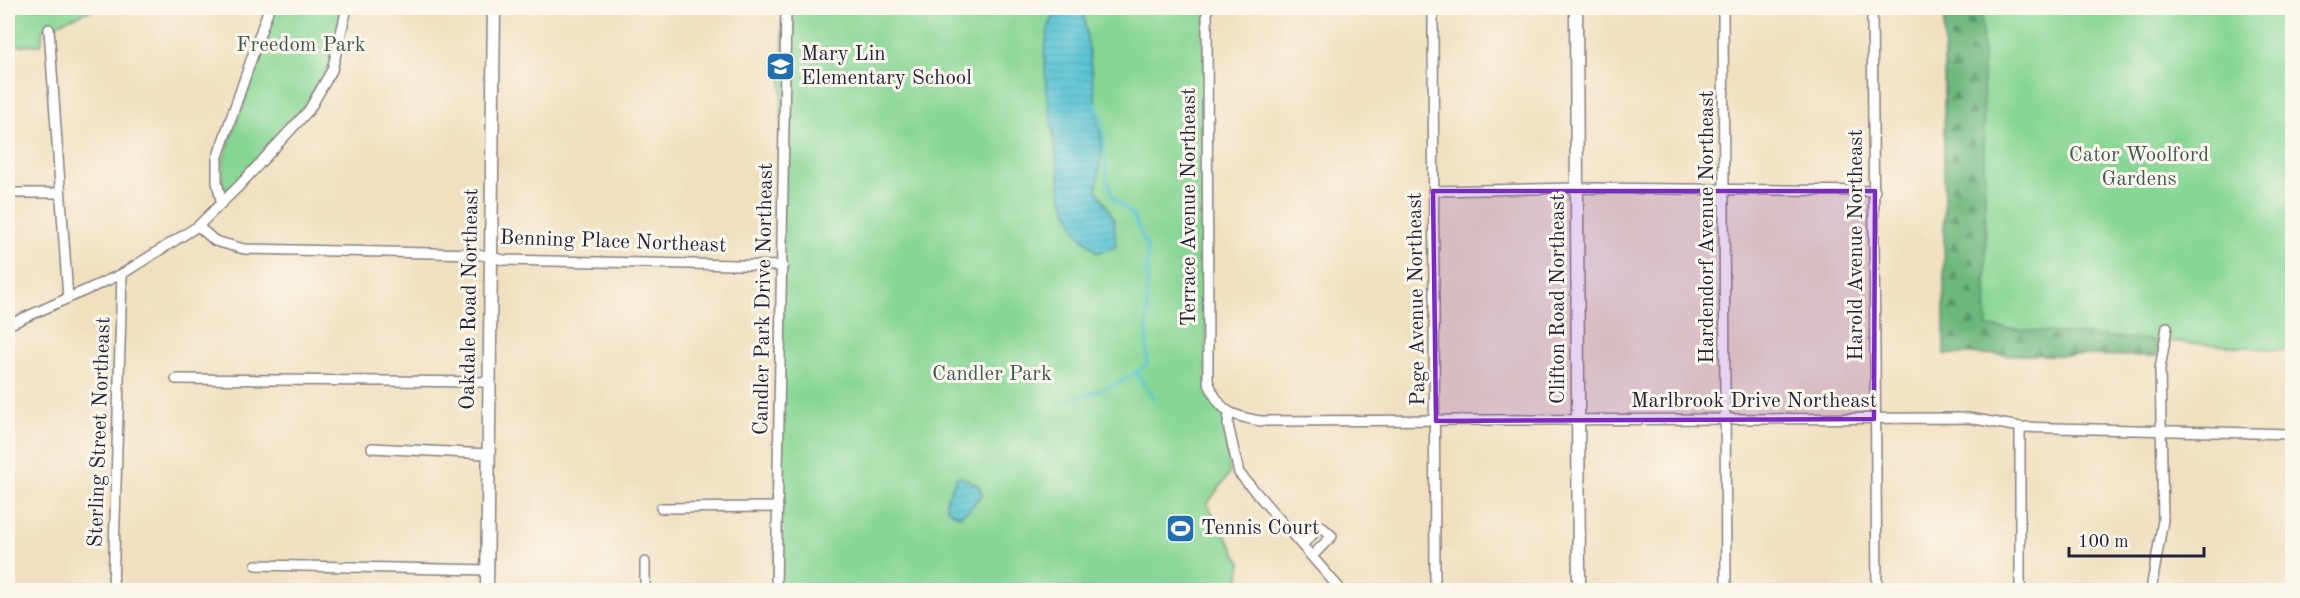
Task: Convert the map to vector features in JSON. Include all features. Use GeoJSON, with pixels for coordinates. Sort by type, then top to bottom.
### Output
{"type":"FeatureCollection","features":[{"type":"Feature","properties":{"kind":"street"},"geometry":{"type":"LineString","coordinates":[[221,201],[217,182],[218,159],[269,8]]}},
{"type":"Feature","properties":{"kind":"street"},"geometry":{"type":"LineString","coordinates":[[8,325],[122,274],[198,226],[273,151],[319,96],[340,45],[347,8]]}},
{"type":"Feature","properties":{"kind":"street","name":"Oakdale Road Northeast"},"geometry":{"type":"LineString","coordinates":[[487,591],[494,8]]}},
{"type":"Feature","properties":{"kind":"street","name":"Candler Park Drive Northeast"},"geometry":{"type":"LineString","coordinates":[[776,591],[786,8]]}},
{"type":"Feature","properties":{"kind":"street","name":"Terrace Avenue Northeast"},"geometry":{"type":"LineString","coordinates":[[1207,8],[1208,381],[1220,404],[1229,413]]}},
{"type":"Feature","properties":{"kind":"street","name":"Page Avenue Northeast"},"geometry":{"type":"LineString","coordinates":[[1433,8],[1435,591]]}},
{"type":"Feature","properties":{"kind":"street","name":"Clifton Road Northeast"},"geometry":{"type":"LineString","coordinates":[[1575,8],[1579,591]]}},
{"type":"Feature","properties":{"kind":"street","name":"Hardendorf Avenue Northeast"},"geometry":{"type":"LineString","coordinates":[[1723,8],[1726,591]]}},
{"type":"Feature","properties":{"kind":"street","name":"Harold Avenue Northeast"},"geometry":{"type":"LineString","coordinates":[[1872,8],[1877,591]]}},
{"type":"Feature","properties":{"kind":"street"},"geometry":{"type":"LineString","coordinates":[[49,29],[68,298]]}},
{"type":"Feature","properties":{"kind":"street"},"geometry":{"type":"LineString","coordinates":[[1433,191],[1577,188],[1875,191]]}},
{"type":"Feature","properties":{"kind":"street"},"geometry":{"type":"LineString","coordinates":[[8,193],[59,193]]}},
{"type":"Feature","properties":{"kind":"street","name":"Benning Place Northeast"},"geometry":{"type":"LineString","coordinates":[[198,226],[215,241],[244,249],[477,254],[504,260],[783,266]]}},
{"type":"Feature","properties":{"kind":"street","name":"Sterling Street Northeast"},"geometry":{"type":"LineString","coordinates":[[113,591],[122,274]]}},
{"type":"Feature","properties":{"kind":"street"},"geometry":{"type":"LineString","coordinates":[[2151,591],[2163,520],[2160,369],[2167,327]]}},
{"type":"Feature","properties":{"kind":"street"},"geometry":{"type":"LineString","coordinates":[[176,379],[489,382]]}},
{"type":"Feature","properties":{"kind":"street"},"geometry":{"type":"LineString","coordinates":[[1229,413],[1227,425],[1239,473],[1341,591]]}},
{"type":"Feature","properties":{"kind":"street","name":"Marlbrook Drive Northeast"},"geometry":{"type":"LineString","coordinates":[[1229,413],[1261,421],[1969,418],[2020,427],[2292,434]]}},
{"type":"Feature","properties":{"kind":"street"},"geometry":{"type":"LineString","coordinates":[[2020,427],[2020,591]]}},
{"type":"Feature","properties":{"kind":"street"},"geometry":{"type":"LineString","coordinates":[[372,448],[487,454]]}},
{"type":"Feature","properties":{"kind":"street"},"geometry":{"type":"LineString","coordinates":[[661,508],[778,507]]}},
{"type":"Feature","properties":{"kind":"street"},"geometry":{"type":"LineString","coordinates":[[1302,545],[1321,526],[1332,536],[1312,556]]}},
{"type":"Feature","properties":{"kind":"street"},"geometry":{"type":"LineString","coordinates":[[645,562],[645,591]]}},
{"type":"Feature","properties":{"kind":"street"},"geometry":{"type":"LineString","coordinates":[[256,565],[488,570]]}},
{"type":"Feature","properties":{"kind":"highlighted area"},"geometry":{"type":"Polygon","coordinates":[[[1433,191],[1875,191],[1874,419],[1436,421],[1433,191]]]}},
{"type":"Feature","properties":{"kind":"green space"},"geometry":{"type":"Polygon","coordinates":[[[8,8],[97,8],[43,29],[41,45],[8,46],[8,8]]]}},
{"type":"Feature","properties":{"kind":"green space","name":"Freedom Park"},"geometry":{"type":"Polygon","coordinates":[[[272,8],[343,8],[335,54],[320,83],[291,125],[233,186],[227,189],[222,185],[223,161],[267,36],[272,8]]]}},
{"type":"Feature","properties":{"kind":"green space","name":"Candler Park"},"geometry":{"type":"Polygon","coordinates":[[[783,8],[1206,8],[1206,382],[1224,417],[1230,473],[1207,504],[1241,562],[1238,590],[774,590],[783,8]]]}},
{"type":"Feature","properties":{"kind":"green space","name":"Cator Woolford Gardens"},"geometry":{"type":"Polygon","coordinates":[[[1944,8],[2292,8],[2158,228],[2158,356],[1944,354],[1944,8]]]}},
{"type":"Feature","properties":{"kind":"green space","name":"Cator Woolford Gardens"},"geometry":{"type":"Polygon","coordinates":[[[1982,8],[2292,8],[2292,351],[1987,327],[1982,8]]]}},
{"type":"Feature","properties":{"kind":"water"},"geometry":{"type":"Polygon","coordinates":[[[1058,8],[1083,8],[1102,147],[1097,190],[1114,219],[1116,247],[1097,253],[1077,232],[1062,197],[1044,53],[1049,26],[1058,8]]]}},
{"type":"Feature","properties":{"kind":"water"},"geometry":{"type":"Polygon","coordinates":[[[960,476],[979,486],[982,494],[971,508],[959,516],[947,509],[946,501],[956,478],[960,476]]]}},
{"type":"Feature","properties":{"kind":"waterway"},"geometry":{"type":"LineString","coordinates":[[1069,400],[1120,382],[1147,364],[1147,246],[1132,214],[1114,199],[1107,180],[1102,119],[1095,104]]}},
{"type":"Feature","properties":{"kind":"waterway"},"geometry":{"type":"LineString","coordinates":[[1136,373],[1154,398]]}},
{"type":"Feature","properties":{"kind":"place","name":"Mary Lin Elementary School"},"geometry":{"type":"Point","coordinates":[780,66]}},
{"type":"Feature","properties":{"kind":"place","name":"Tennis Court"},"geometry":{"type":"Point","coordinates":[1180,528]}}]}
